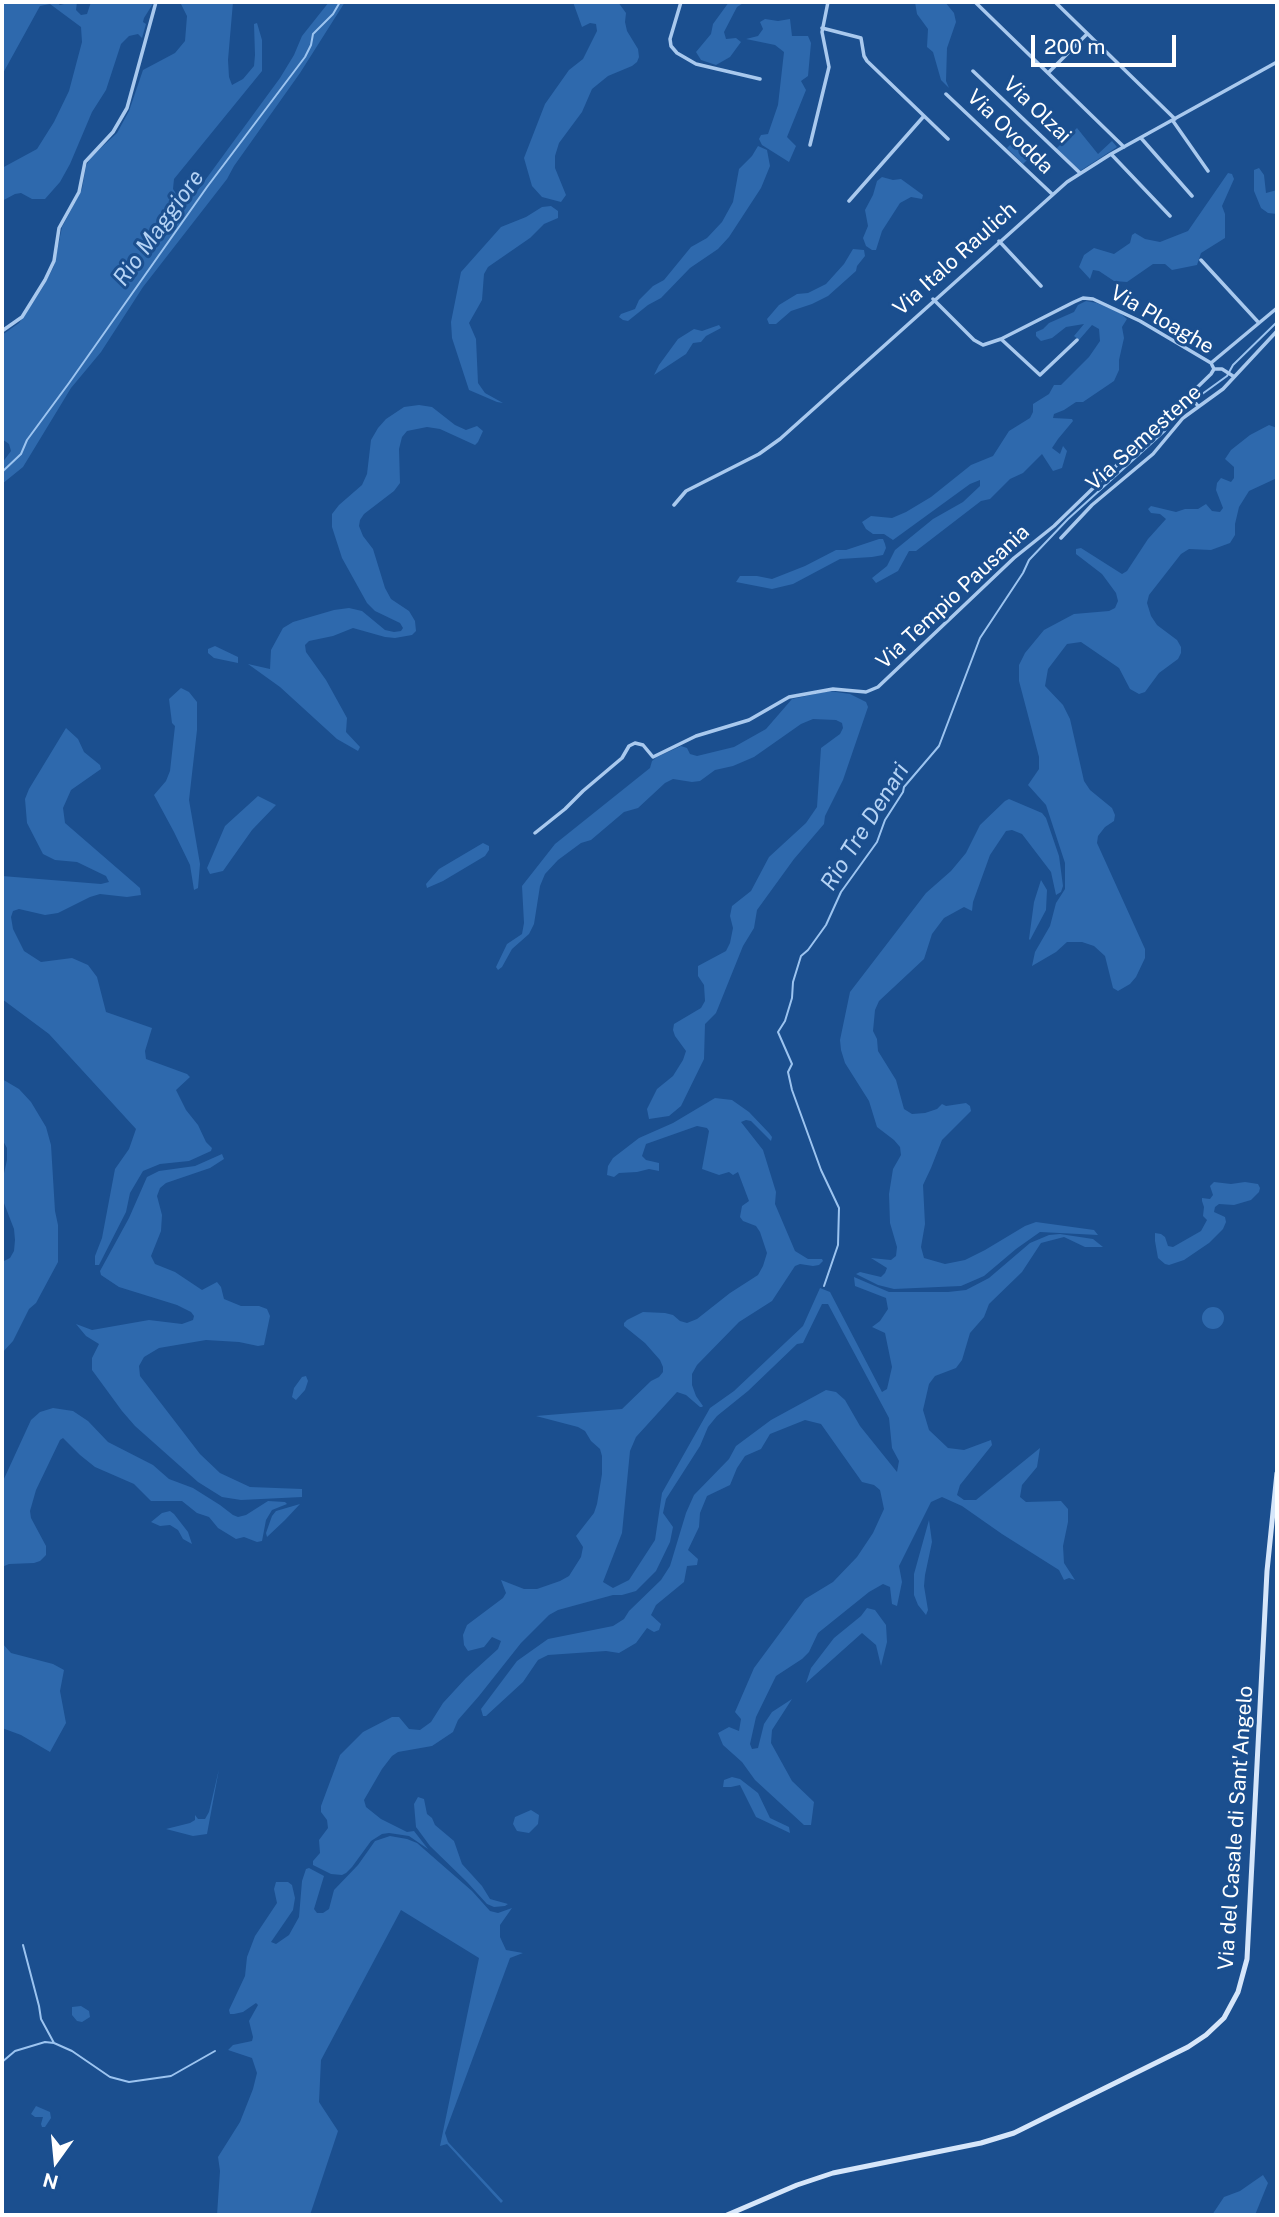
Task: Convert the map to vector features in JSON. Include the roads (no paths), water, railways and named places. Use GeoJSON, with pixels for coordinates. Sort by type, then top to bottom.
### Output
{"type":"FeatureCollection","features":[{"type":"Feature","properties":{"kind":"main road","name":"Via del Casale di Sant'Angelo"},"geometry":{"type":"LineString","coordinates":[[727,2215],[797,2185],[833,2173],[981,2143],[1014,2133],[1188,2047],[1224,2018],[1238,1993],[1247,1956],[1266,1581],[1277,1474]]}},
{"type":"Feature","properties":{"kind":"street"},"geometry":{"type":"LineString","coordinates":[[2,331],[22,317],[45,280],[54,261],[58,228],[78,194],[84,164],[113,132],[127,108],[156,2]]}},
{"type":"Feature","properties":{"kind":"street"},"geometry":{"type":"LineString","coordinates":[[681,2],[670,38],[675,50],[696,64],[761,79]]}},
{"type":"Feature","properties":{"kind":"street"},"geometry":{"type":"LineString","coordinates":[[810,145],[829,67],[822,28],[828,2]]}},
{"type":"Feature","properties":{"kind":"street"},"geometry":{"type":"LineString","coordinates":[[975,2],[1124,147]]}},
{"type":"Feature","properties":{"kind":"street"},"geometry":{"type":"LineString","coordinates":[[1055,2],[1174,120],[1208,171]]}},
{"type":"Feature","properties":{"kind":"street"},"geometry":{"type":"LineString","coordinates":[[822,28],[862,38],[866,61],[948,138]]}},
{"type":"Feature","properties":{"kind":"street"},"geometry":{"type":"LineString","coordinates":[[1048,73],[1087,34]]}},
{"type":"Feature","properties":{"kind":"street","name":"Via Italo Raulich"},"geometry":{"type":"LineString","coordinates":[[674,505],[686,491],[759,454],[780,439],[933,299],[1052,194],[1080,173],[1277,62]]}},
{"type":"Feature","properties":{"kind":"street","name":"Via Olzai"},"geometry":{"type":"LineString","coordinates":[[973,71],[1080,173]]}},
{"type":"Feature","properties":{"kind":"street","name":"Via Ovodda"},"geometry":{"type":"LineString","coordinates":[[946,94],[1052,194]]}},
{"type":"Feature","properties":{"kind":"street"},"geometry":{"type":"LineString","coordinates":[[849,201],[924,116]]}},
{"type":"Feature","properties":{"kind":"street"},"geometry":{"type":"LineString","coordinates":[[1141,138],[1192,195]]}},
{"type":"Feature","properties":{"kind":"street"},"geometry":{"type":"LineString","coordinates":[[1111,154],[1170,216]]}},
{"type":"Feature","properties":{"kind":"street"},"geometry":{"type":"LineString","coordinates":[[999,241],[1041,286]]}},
{"type":"Feature","properties":{"kind":"street"},"geometry":{"type":"LineString","coordinates":[[1201,260],[1259,323]]}},
{"type":"Feature","properties":{"kind":"street","name":"Via Ploaghe"},"geometry":{"type":"LineString","coordinates":[[1001,339],[1074,302],[1090,298],[1132,316],[1211,363],[1214,369],[1222,369],[1233,376]]}},
{"type":"Feature","properties":{"kind":"street"},"geometry":{"type":"LineString","coordinates":[[933,299],[978,343],[984,345],[1001,339],[1040,375],[1077,340]]}},
{"type":"Feature","properties":{"kind":"street"},"geometry":{"type":"LineString","coordinates":[[1211,363],[1277,308]]}},
{"type":"Feature","properties":{"kind":"street","name":"Via Semestene"},"geometry":{"type":"LineString","coordinates":[[1061,538],[1092,505],[1153,454],[1183,418],[1221,391],[1277,331]]}},
{"type":"Feature","properties":{"kind":"street","name":"Via Tempio Pausania"},"geometry":{"type":"LineString","coordinates":[[535,832],[565,809],[635,743],[643,746],[653,757],[682,742],[749,720],[789,696],[833,689],[866,692],[878,687],[1014,558],[1054,526],[1214,369]]}},
{"type":"Feature","properties":{"kind":"street"},"geometry":{"type":"LineString","coordinates":[[1189,395],[1198,406]]}},
{"type":"Feature","properties":{"kind":"waterway","name":"Rio Maggiore"},"geometry":{"type":"LineString","coordinates":[[2,472],[21,454],[27,440],[207,187],[305,57],[313,34],[333,14],[340,2]]}},
{"type":"Feature","properties":{"kind":"waterway","name":"Rio Tre Denari"},"geometry":{"type":"LineString","coordinates":[[824,1286],[838,1245],[839,1208],[821,1170],[792,1090],[788,1072],[792,1064],[778,1032],[785,1021],[792,998],[793,982],[801,956],[826,925],[841,892],[877,842],[885,820],[904,787],[939,746],[980,638],[1029,560],[1068,519],[1165,431],[1173,418],[1227,376],[1233,365],[1277,322]]}},
{"type":"Feature","properties":{"kind":"waterway"},"geometry":{"type":"LineString","coordinates":[[23,1945],[41,2019],[54,2043]]}},
{"type":"Feature","properties":{"kind":"waterway"},"geometry":{"type":"LineString","coordinates":[[2,2062],[15,2051],[45,2042],[54,2043],[72,2051],[110,2077],[129,2082],[171,2076],[215,2051]]}}]}
